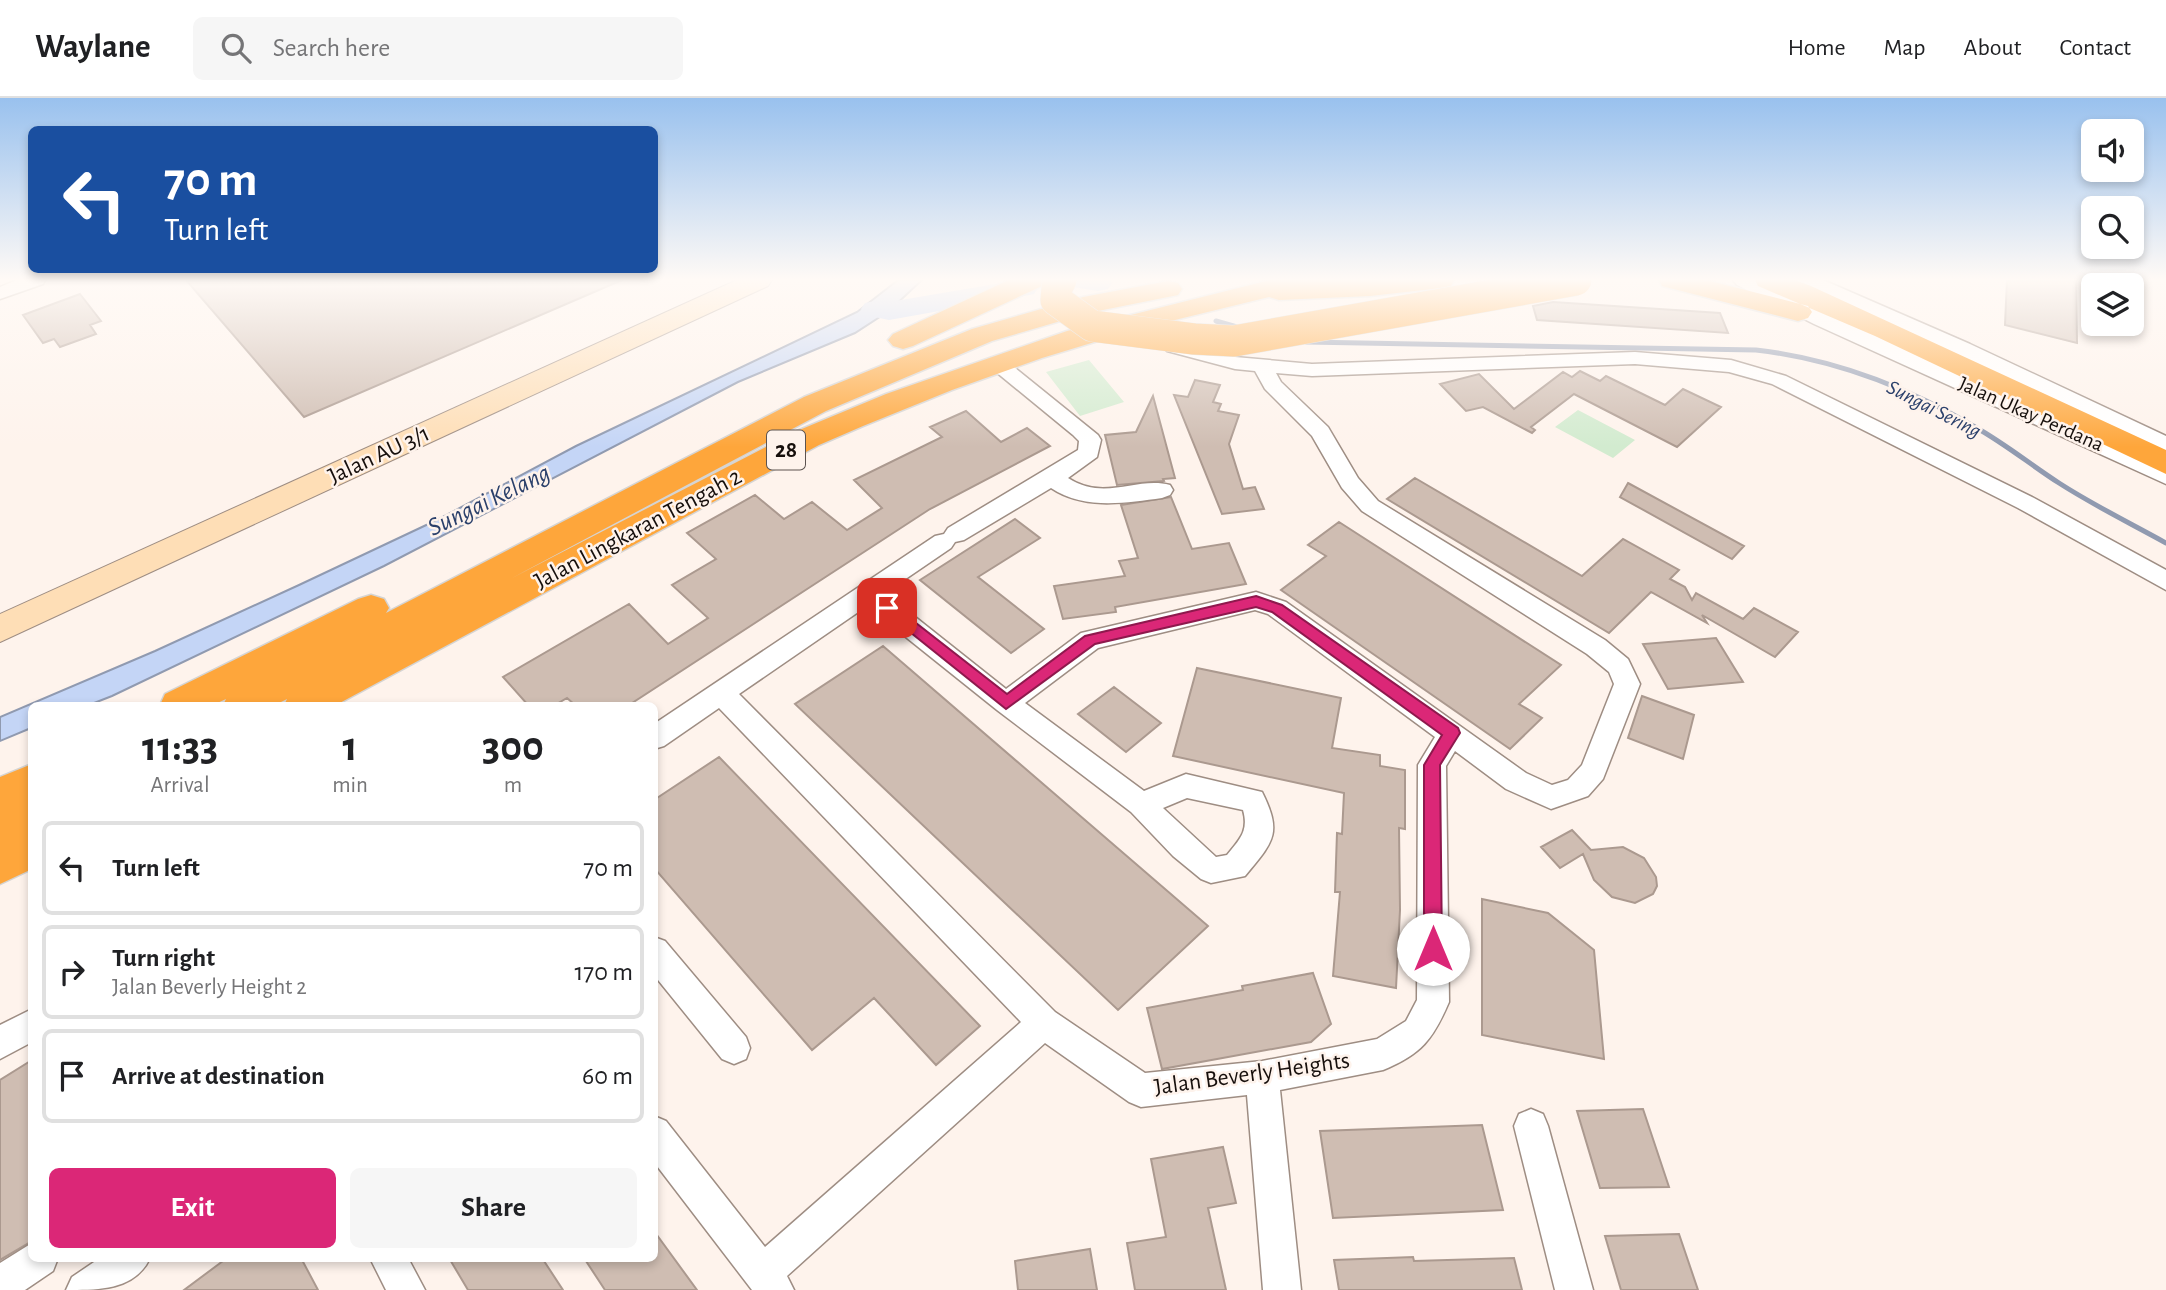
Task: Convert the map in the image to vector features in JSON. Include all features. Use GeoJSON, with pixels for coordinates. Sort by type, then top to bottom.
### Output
{"type":"FeatureCollection","features":[{"type":"Feature","properties":{"kind":"highway"},"geometry":{"type":"LineString","coordinates":[[185,702],[704,437],[911,336]]}},
{"type":"Feature","properties":{"kind":"highway","name":"Jalan Lingkaran Tengah 2"},"geometry":{"type":"LineString","coordinates":[[248,702],[826,399],[982,336]]}},
{"type":"Feature","properties":{"kind":"highway","name":"Jalan Lingkaran Tengah 2"},"geometry":{"type":"LineString","coordinates":[[309,702],[808,438],[876,408],[996,363],[1059,336]]}},
{"type":"Feature","properties":{"kind":"highway"},"geometry":{"type":"LineString","coordinates":[[1168,336],[1234,341],[1264,336]]}},
{"type":"Feature","properties":{"kind":"highway"},"geometry":{"type":"LineString","coordinates":[[1897,336],[2166,463]]}},
{"type":"Feature","properties":{"kind":"highway"},"geometry":{"type":"LineString","coordinates":[[0,796],[28,783]]}},
{"type":"Feature","properties":{"kind":"highway"},"geometry":{"type":"LineString","coordinates":[[0,832],[28,818]]}},
{"type":"Feature","properties":{"kind":"highway"},"geometry":{"type":"LineString","coordinates":[[0,865],[28,850]]}},
{"type":"Feature","properties":{"kind":"main road","name":"Jalan AU 3/1"},"geometry":{"type":"LineString","coordinates":[[0,629],[638,336]]}},
{"type":"Feature","properties":{"kind":"street"},"geometry":{"type":"LineString","coordinates":[[1148,336],[1165,346],[1187,349],[1235,363],[1312,370],[1635,358],[1731,366],[1791,386],[2026,503],[2166,581]]}},
{"type":"Feature","properties":{"kind":"street"},"geometry":{"type":"LineString","coordinates":[[1175,336],[1187,349]]}},
{"type":"Feature","properties":{"kind":"street","name":"Jalan Ukay Perdana"},"geometry":{"type":"LineString","coordinates":[[1860,336],[2166,475]]}},
{"type":"Feature","properties":{"kind":"street","name":"Jalan Ukay Perdana"},"geometry":{"type":"LineString","coordinates":[[1930,336],[2166,447]]}},
{"type":"Feature","properties":{"kind":"street"},"geometry":{"type":"LineString","coordinates":[[658,735],[950,538],[1052,478],[1089,452],[1090,440],[996,363]]}},
{"type":"Feature","properties":{"kind":"street"},"geometry":{"type":"LineString","coordinates":[[1006,703],[1090,640],[1256,601],[1277,608],[1516,781],[1551,797],[1578,788],[1592,771],[1627,684],[1619,666],[1596,647],[1370,506],[1350,483],[1320,432],[1272,385],[1262,365]]}},
{"type":"Feature","properties":{"kind":"street"},"geometry":{"type":"LineString","coordinates":[[1052,478],[1067,489],[1094,497],[1162,491]]}},
{"type":"Feature","properties":{"kind":"street"},"geometry":{"type":"LineString","coordinates":[[868,593],[1006,703],[1141,804]]}},
{"type":"Feature","properties":{"kind":"street","name":"Jalan Beverly Heights"},"geometry":{"type":"LineString","coordinates":[[721,693],[1044,1023],[1141,1090],[1262,1077],[1383,1054],[1417,1032],[1433,1002],[1432,765],[1452,733]]}},
{"type":"Feature","properties":{"kind":"street"},"geometry":{"type":"LineString","coordinates":[[658,956],[734,1048]]}},
{"type":"Feature","properties":{"kind":"street"},"geometry":{"type":"LineString","coordinates":[[658,1138],[769,1282],[1044,1023]]}},
{"type":"Feature","properties":{"kind":"street"},"geometry":{"type":"LineString","coordinates":[[0,1043],[28,1026]]}},
{"type":"Feature","properties":{"kind":"street"},"geometry":{"type":"LineString","coordinates":[[1262,1077],[1282,1290]]}},
{"type":"Feature","properties":{"kind":"street"},"geometry":{"type":"LineString","coordinates":[[1531,1126],[1574,1290]]}},
{"type":"Feature","properties":{"kind":"street"},"geometry":{"type":"LineString","coordinates":[[0,1285],[34,1262]]}},
{"type":"Feature","properties":{"kind":"street"},"geometry":{"type":"LineString","coordinates":[[85,1290],[126,1262]]}},
{"type":"Feature","properties":{"kind":"street"},"geometry":{"type":"LineString","coordinates":[[390,1262],[406,1290]]}},
{"type":"Feature","properties":{"kind":"green space"},"geometry":{"type":"Polygon","coordinates":[[[1089,360],[1124,402],[1080,416],[1046,372],[1089,360]]]}},
{"type":"Feature","properties":{"kind":"green space"},"geometry":{"type":"Polygon","coordinates":[[[1578,410],[1635,440],[1613,458],[1555,427],[1578,410]]]}},
{"type":"Feature","properties":{"kind":"water","name":"Sungai Kelang"},"geometry":{"type":"Polygon","coordinates":[[[807,336],[849,336],[738,382],[384,566],[112,696],[97,702],[35,702],[155,651],[439,519],[576,446],[807,336]]]}},
{"type":"Feature","properties":{"kind":"water"},"geometry":{"type":"Polygon","coordinates":[[[28,705],[28,729],[0,741],[0,717],[28,705]]]}},
{"type":"Feature","properties":{"kind":"building"},"geometry":{"type":"Polygon","coordinates":[[[38,336],[91,336],[60,347],[54,339],[43,343],[38,336]]]}},
{"type":"Feature","properties":{"kind":"building"},"geometry":{"type":"Polygon","coordinates":[[[234,336],[493,336],[304,417],[234,336]]]}},
{"type":"Feature","properties":{"kind":"building"},"geometry":{"type":"Polygon","coordinates":[[[2048,336],[2077,336],[2077,343],[2048,336]]]}},
{"type":"Feature","properties":{"kind":"building"},"geometry":{"type":"Polygon","coordinates":[[[1580,371],[1600,381],[1606,376],[1665,405],[1683,389],[1721,407],[1677,447],[1574,394],[1531,427],[1535,430],[1532,433],[1483,407],[1466,411],[1440,384],[1479,374],[1514,409],[1563,372],[1572,377],[1580,371]]]}},
{"type":"Feature","properties":{"kind":"building"},"geometry":{"type":"Polygon","coordinates":[[[1195,380],[1220,385],[1213,402],[1221,404],[1218,411],[1239,415],[1229,444],[1243,489],[1255,487],[1264,509],[1222,514],[1174,395],[1188,397],[1195,380]]]}},
{"type":"Feature","properties":{"kind":"building"},"geometry":{"type":"Polygon","coordinates":[[[1153,396],[1175,478],[1117,485],[1105,435],[1136,432],[1153,396]]]}},
{"type":"Feature","properties":{"kind":"building"},"geometry":{"type":"Polygon","coordinates":[[[966,411],[1001,442],[1027,428],[1050,446],[930,509],[634,702],[572,702],[567,698],[560,702],[525,702],[503,677],[629,604],[668,644],[708,618],[672,585],[716,559],[687,533],[755,495],[784,519],[812,502],[847,530],[882,508],[854,480],[942,437],[930,427],[966,411]]]}},
{"type":"Feature","properties":{"kind":"building"},"geometry":{"type":"Polygon","coordinates":[[[1415,478],[1582,576],[1623,539],[1679,570],[1670,579],[1685,587],[1692,600],[1696,593],[1743,619],[1754,608],[1798,632],[1775,657],[1702,615],[1707,623],[1651,592],[1609,633],[1387,499],[1415,478]]]}},
{"type":"Feature","properties":{"kind":"building"},"geometry":{"type":"Polygon","coordinates":[[[1628,483],[1744,546],[1732,559],[1620,497],[1628,483]]]}},
{"type":"Feature","properties":{"kind":"building"},"geometry":{"type":"Polygon","coordinates":[[[1171,497],[1192,549],[1229,543],[1246,584],[1115,607],[1116,612],[1063,619],[1054,586],[1125,576],[1119,561],[1138,558],[1121,505],[1171,497]]]}},
{"type":"Feature","properties":{"kind":"building"},"geometry":{"type":"Polygon","coordinates":[[[1015,519],[1040,538],[978,577],[1044,629],[1011,653],[920,580],[1015,519]]]}},
{"type":"Feature","properties":{"kind":"building"},"geometry":{"type":"Polygon","coordinates":[[[1339,522],[1561,665],[1519,704],[1542,718],[1510,749],[1281,590],[1326,556],[1308,545],[1339,522]]]}},
{"type":"Feature","properties":{"kind":"building"},"geometry":{"type":"Polygon","coordinates":[[[1716,638],[1743,682],[1668,689],[1643,644],[1716,638]]]}},
{"type":"Feature","properties":{"kind":"building"},"geometry":{"type":"Polygon","coordinates":[[[883,646],[1208,926],[1118,1010],[795,704],[883,646]]]}},
{"type":"Feature","properties":{"kind":"building"},"geometry":{"type":"Polygon","coordinates":[[[1197,668],[1341,698],[1332,748],[1380,755],[1380,766],[1405,770],[1405,829],[1399,828],[1400,910],[1396,988],[1333,976],[1340,892],[1335,892],[1337,833],[1342,834],[1344,793],[1173,756],[1197,668]]]}},
{"type":"Feature","properties":{"kind":"building"},"geometry":{"type":"Polygon","coordinates":[[[1114,687],[1161,723],[1126,752],[1078,714],[1114,687]]]}},
{"type":"Feature","properties":{"kind":"building"},"geometry":{"type":"Polygon","coordinates":[[[1642,696],[1694,715],[1683,759],[1628,738],[1642,696]]]}},
{"type":"Feature","properties":{"kind":"building"},"geometry":{"type":"Polygon","coordinates":[[[719,757],[980,1026],[936,1065],[874,998],[812,1050],[658,873],[658,797],[719,757]]]}},
{"type":"Feature","properties":{"kind":"building"},"geometry":{"type":"Polygon","coordinates":[[[1572,830],[1591,850],[1623,847],[1644,858],[1656,877],[1657,886],[1653,894],[1635,903],[1612,897],[1594,880],[1583,854],[1560,868],[1541,847],[1572,830]]]}},
{"type":"Feature","properties":{"kind":"building"},"geometry":{"type":"Polygon","coordinates":[[[1482,899],[1548,913],[1594,950],[1604,1059],[1482,1035],[1482,899]]]}},
{"type":"Feature","properties":{"kind":"building"},"geometry":{"type":"Polygon","coordinates":[[[1313,973],[1331,1024],[1311,1042],[1162,1069],[1147,1008],[1243,990],[1242,986],[1313,973]]]}},
{"type":"Feature","properties":{"kind":"building"},"geometry":{"type":"Polygon","coordinates":[[[28,1062],[28,1243],[0,1260],[0,1080],[28,1062]]]}},
{"type":"Feature","properties":{"kind":"building"},"geometry":{"type":"Polygon","coordinates":[[[1643,1109],[1669,1187],[1600,1188],[1577,1111],[1643,1109]]]}},
{"type":"Feature","properties":{"kind":"building"},"geometry":{"type":"Polygon","coordinates":[[[1482,1125],[1503,1210],[1333,1218],[1320,1131],[1482,1125]]]}},
{"type":"Feature","properties":{"kind":"building"},"geometry":{"type":"Polygon","coordinates":[[[1223,1147],[1236,1203],[1208,1208],[1226,1290],[1135,1290],[1127,1243],[1166,1237],[1151,1159],[1223,1147]]]}},
{"type":"Feature","properties":{"kind":"building"},"geometry":{"type":"Polygon","coordinates":[[[1679,1234],[1698,1290],[1621,1290],[1605,1236],[1679,1234]]]}},
{"type":"Feature","properties":{"kind":"building"},"geometry":{"type":"Polygon","coordinates":[[[658,1236],[697,1290],[605,1290],[587,1262],[658,1262],[658,1236]]]}},
{"type":"Feature","properties":{"kind":"building"},"geometry":{"type":"Polygon","coordinates":[[[1090,1249],[1097,1290],[1018,1290],[1015,1261],[1090,1249]]]}},
{"type":"Feature","properties":{"kind":"building"},"geometry":{"type":"Polygon","coordinates":[[[1413,1257],[1414,1261],[1514,1258],[1522,1290],[1339,1290],[1334,1260],[1413,1257]]]}},
{"type":"Feature","properties":{"kind":"building"},"geometry":{"type":"Polygon","coordinates":[[[222,1262],[303,1262],[318,1290],[184,1290],[222,1262]]]}},
{"type":"Feature","properties":{"kind":"building"},"geometry":{"type":"Polygon","coordinates":[[[451,1262],[545,1262],[563,1290],[468,1290],[451,1262]]]}},
{"type":"Feature","properties":{"kind":"waterway","name":"Sungai Sering"},"geometry":{"type":"LineString","coordinates":[[1306,342],[1756,350],[1814,360],[1869,377],[1923,399],[1996,440],[2072,491],[2166,543]]}},
{"type":"Feature","properties":{"kind":"route"},"geometry":{"type":"LineString","coordinates":[[887,608],[1006,703],[1090,640],[1256,601],[1277,608],[1452,733],[1432,765],[1433,949]]}}]}
